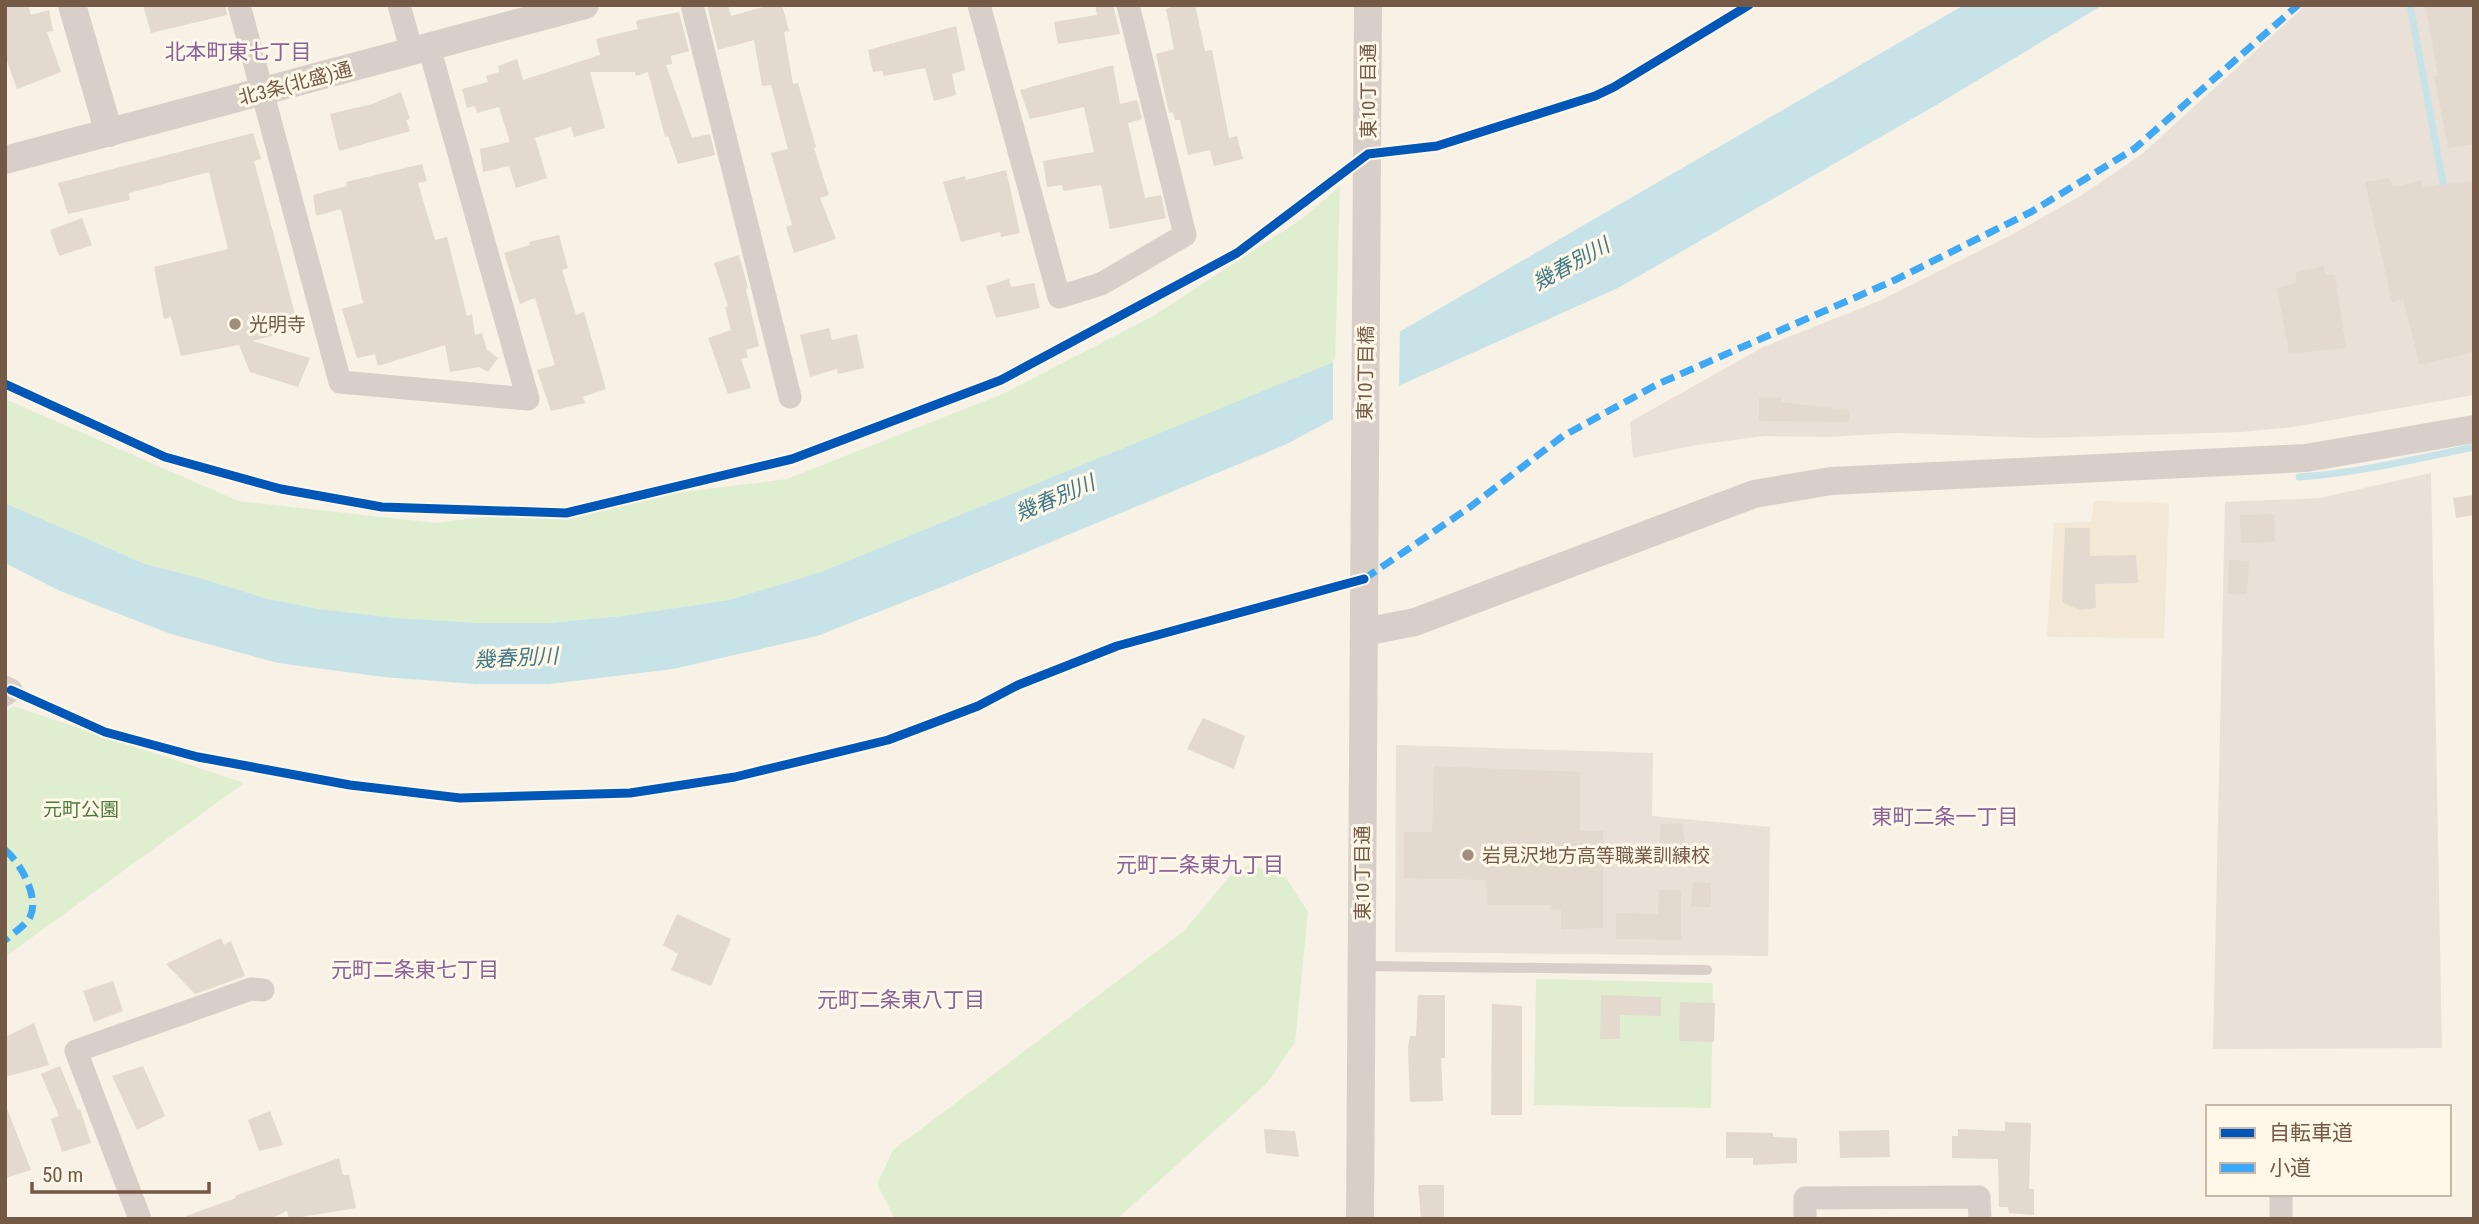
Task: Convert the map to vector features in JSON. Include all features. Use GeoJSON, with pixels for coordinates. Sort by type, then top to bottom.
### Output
{"type":"FeatureCollection","features":[{"type":"Feature","properties":{"kind":"street"},"geometry":{"type":"LineString","coordinates":[[72,5],[109,132]]}},
{"type":"Feature","properties":{"kind":"street"},"geometry":{"type":"LineString","coordinates":[[239,5],[340,382],[528,400],[420,49],[399,5]]}},
{"type":"Feature","properties":{"kind":"street","name":"北3条(北盛)通"},"geometry":{"type":"LineString","coordinates":[[5,160],[585,5]]}},
{"type":"Feature","properties":{"kind":"street"},"geometry":{"type":"LineString","coordinates":[[692,5],[790,397]]}},
{"type":"Feature","properties":{"kind":"street"},"geometry":{"type":"LineString","coordinates":[[979,5],[1059,297],[1101,284],[1185,235],[1128,5]]}},
{"type":"Feature","properties":{"kind":"street","name":"東10丁目通"},"geometry":{"type":"LineString","coordinates":[[1367,218],[1368,5]]}},
{"type":"Feature","properties":{"kind":"street","name":"東10丁目橋"},"geometry":{"type":"LineString","coordinates":[[1364,528],[1367,218]]}},
{"type":"Feature","properties":{"kind":"street"},"geometry":{"type":"LineString","coordinates":[[1364,632],[1415,622],[1754,494],[1831,481],[2306,458],[2474,429]]}},
{"type":"Feature","properties":{"kind":"street","name":"東10丁目通"},"geometry":{"type":"LineString","coordinates":[[1360,1219],[1364,528]]}},
{"type":"Feature","properties":{"kind":"street"},"geometry":{"type":"LineString","coordinates":[[140,1219],[76,1051],[251,989],[263,990]]}},
{"type":"Feature","properties":{"kind":"street"},"geometry":{"type":"LineString","coordinates":[[2281,1196],[2281,1219]]}},
{"type":"Feature","properties":{"kind":"street"},"geometry":{"type":"LineString","coordinates":[[1805,1219],[1805,1198],[1979,1197],[1980,1219]]}},
{"type":"Feature","properties":{"kind":"lane"},"geometry":{"type":"LineString","coordinates":[[7,691],[105,732],[198,757],[350,785],[460,798],[630,793],[735,777],[888,740],[978,706],[1030,680],[1117,646],[1364,579]]}},
{"type":"Feature","properties":{"kind":"lane"},"geometry":{"type":"LineString","coordinates":[[1362,966],[1707,970]]}},
{"type":"Feature","properties":{"kind":"shaded area"},"geometry":{"type":"Polygon","coordinates":[[[2306,5],[2474,5],[2474,395],[2292,427],[2242,432],[2042,438],[1896,433],[1829,437],[1764,436],[1696,445],[1633,458],[1630,422],[1763,347],[1879,301],[2013,234],[2082,195],[2142,154],[2306,5]]]}},
{"type":"Feature","properties":{"kind":"shaded area"},"geometry":{"type":"Polygon","coordinates":[[[2431,473],[2442,1048],[2213,1049],[2225,502],[2320,498],[2431,473]]]}},
{"type":"Feature","properties":{"kind":"shaded area"},"geometry":{"type":"Polygon","coordinates":[[[2094,501],[2169,503],[2164,638],[2047,637],[2054,523],[2091,522],[2094,501]]]}},
{"type":"Feature","properties":{"kind":"shaded area"},"geometry":{"type":"Polygon","coordinates":[[[1396,745],[1653,753],[1652,816],[1770,827],[1768,956],[1395,952],[1396,745]]]}},
{"type":"Feature","properties":{"kind":"green space"},"geometry":{"type":"Polygon","coordinates":[[[1340,186],[1335,363],[821,572],[729,600],[622,616],[548,623],[481,623],[397,618],[319,609],[268,599],[145,564],[5,503],[5,399],[238,501],[436,523],[787,479],[1005,393],[1153,316],[1302,219],[1340,186]]]}},
{"type":"Feature","properties":{"kind":"green space","name":"元町公園"},"geometry":{"type":"Polygon","coordinates":[[[13,706],[244,783],[5,957],[5,712],[13,706]]]}},
{"type":"Feature","properties":{"kind":"green space"},"geometry":{"type":"Polygon","coordinates":[[[1250,864],[1286,878],[1308,912],[1295,1043],[1265,1085],[1117,1219],[895,1219],[877,1184],[893,1150],[1184,931],[1229,877],[1250,864]]]}},
{"type":"Feature","properties":{"kind":"green space"},"geometry":{"type":"Polygon","coordinates":[[[1536,979],[1713,983],[1711,1108],[1534,1105],[1536,979]]]}},
{"type":"Feature","properties":{"kind":"water","name":"幾春別川"},"geometry":{"type":"Polygon","coordinates":[[[1964,5],[2103,5],[1938,104],[1618,288],[1378,395],[1287,444],[817,636],[673,669],[550,684],[475,684],[384,677],[278,663],[171,634],[60,591],[5,563],[5,503],[145,564],[268,599],[319,609],[397,618],[481,623],[548,623],[622,616],[729,600],[821,572],[1380,343],[1964,5]]]}},
{"type":"Feature","properties":{"kind":"pier"},"geometry":{"type":"Polygon","coordinates":[[[1400,328],[1399,389],[1333,423],[1333,360],[1400,328]]]}},
{"type":"Feature","properties":{"kind":"building"},"geometry":{"type":"Polygon","coordinates":[[[5,5],[28,5],[31,15],[49,10],[53,31],[47,32],[61,72],[17,89],[5,56],[5,5]]]}},
{"type":"Feature","properties":{"kind":"building"},"geometry":{"type":"Polygon","coordinates":[[[143,5],[225,5],[227,15],[151,33],[143,5]]]}},
{"type":"Feature","properties":{"kind":"building"},"geometry":{"type":"Polygon","coordinates":[[[707,5],[728,5],[731,16],[770,5],[782,5],[789,31],[784,32],[793,84],[798,83],[816,147],[814,148],[829,195],[820,198],[836,239],[794,253],[786,227],[792,225],[771,153],[788,149],[771,85],[762,86],[754,40],[718,50],[707,5]]]}},
{"type":"Feature","properties":{"kind":"building"},"geometry":{"type":"Polygon","coordinates":[[[1095,5],[1113,5],[1120,34],[1058,44],[1054,22],[1097,15],[1095,5]]]}},
{"type":"Feature","properties":{"kind":"building"},"geometry":{"type":"Polygon","coordinates":[[[1169,5],[1195,5],[1205,51],[1212,50],[1229,138],[1237,136],[1243,159],[1214,166],[1210,150],[1188,155],[1180,120],[1175,120],[1173,112],[1169,113],[1156,54],[1174,49],[1166,9],[1170,8],[1169,5]]]}},
{"type":"Feature","properties":{"kind":"building"},"geometry":{"type":"Polygon","coordinates":[[[2425,5],[2474,5],[2474,144],[2448,148],[2434,76],[2438,75],[2425,5]]]}},
{"type":"Feature","properties":{"kind":"building"},"geometry":{"type":"Polygon","coordinates":[[[679,12],[689,51],[671,56],[672,64],[666,65],[692,138],[710,134],[715,155],[678,164],[668,136],[665,137],[648,72],[636,76],[635,72],[590,72],[605,128],[574,137],[571,127],[535,138],[547,178],[516,188],[509,166],[483,172],[480,149],[510,142],[499,107],[477,113],[475,106],[467,108],[462,89],[488,82],[486,76],[499,72],[498,66],[517,59],[523,80],[600,55],[596,39],[638,29],[638,20],[679,12]]]}},
{"type":"Feature","properties":{"kind":"building"},"geometry":{"type":"Polygon","coordinates":[[[956,26],[965,70],[952,74],[956,95],[934,101],[925,68],[884,76],[882,71],[873,72],[868,50],[956,26]]]}},
{"type":"Feature","properties":{"kind":"building"},"geometry":{"type":"Polygon","coordinates":[[[1113,65],[1120,104],[1137,100],[1142,119],[1128,123],[1145,198],[1161,195],[1166,218],[1110,229],[1101,185],[1063,191],[1062,185],[1047,187],[1043,161],[1094,152],[1084,107],[1030,119],[1020,90],[1113,65]]]}},
{"type":"Feature","properties":{"kind":"building"},"geometry":{"type":"Polygon","coordinates":[[[401,92],[410,119],[406,120],[410,131],[339,151],[330,114],[372,104],[401,92]]]}},
{"type":"Feature","properties":{"kind":"building"},"geometry":{"type":"Polygon","coordinates":[[[253,133],[261,159],[254,161],[299,329],[252,341],[310,358],[298,387],[250,372],[239,345],[181,356],[171,317],[164,319],[154,267],[228,249],[209,172],[129,193],[130,200],[68,214],[58,183],[253,133]]]}},
{"type":"Feature","properties":{"kind":"building"},"geometry":{"type":"Polygon","coordinates":[[[422,164],[427,181],[418,183],[435,240],[447,237],[467,316],[472,314],[475,335],[482,333],[487,350],[498,358],[488,372],[479,367],[450,372],[445,345],[378,366],[375,354],[357,358],[342,309],[363,303],[341,209],[316,216],[313,195],[347,186],[346,182],[422,164]]]}},
{"type":"Feature","properties":{"kind":"building"},"geometry":{"type":"Polygon","coordinates":[[[1006,170],[1020,233],[1001,237],[1000,232],[961,242],[943,182],[965,176],[966,180],[1006,170]]]}},
{"type":"Feature","properties":{"kind":"building"},"geometry":{"type":"Polygon","coordinates":[[[2390,178],[2393,187],[2422,180],[2423,187],[2474,181],[2474,352],[2420,365],[2403,299],[2392,302],[2365,182],[2390,178]]]}},
{"type":"Feature","properties":{"kind":"building"},"geometry":{"type":"Polygon","coordinates":[[[82,218],[92,245],[59,256],[50,230],[82,218]]]}},
{"type":"Feature","properties":{"kind":"building"},"geometry":{"type":"Polygon","coordinates":[[[559,235],[568,268],[562,270],[576,315],[584,312],[606,389],[583,397],[585,403],[551,411],[537,370],[555,365],[535,298],[520,304],[504,253],[530,245],[529,242],[559,235]]]}},
{"type":"Feature","properties":{"kind":"building"},"geometry":{"type":"Polygon","coordinates":[[[739,255],[759,346],[746,350],[748,357],[741,359],[751,388],[728,394],[708,338],[731,330],[725,307],[728,306],[714,263],[739,255]]]}},
{"type":"Feature","properties":{"kind":"building"},"geometry":{"type":"Polygon","coordinates":[[[2324,266],[2325,275],[2335,275],[2346,348],[2289,354],[2277,288],[2296,283],[2296,272],[2324,266]]]}},
{"type":"Feature","properties":{"kind":"building"},"geometry":{"type":"Polygon","coordinates":[[[1009,279],[1011,287],[1034,283],[1040,308],[996,318],[986,286],[1009,279]]]}},
{"type":"Feature","properties":{"kind":"building"},"geometry":{"type":"Polygon","coordinates":[[[829,328],[832,340],[857,334],[864,368],[838,374],[837,369],[810,377],[800,335],[829,328]]]}},
{"type":"Feature","properties":{"kind":"building"},"geometry":{"type":"Polygon","coordinates":[[[1781,397],[1781,402],[1849,410],[1849,422],[1759,421],[1759,398],[1781,397]]]}},
{"type":"Feature","properties":{"kind":"building"},"geometry":{"type":"Polygon","coordinates":[[[2474,495],[2474,515],[2456,518],[2453,498],[2474,495]]]}},
{"type":"Feature","properties":{"kind":"building"},"geometry":{"type":"Polygon","coordinates":[[[2274,514],[2275,542],[2241,543],[2240,515],[2274,514]]]}},
{"type":"Feature","properties":{"kind":"building"},"geometry":{"type":"Polygon","coordinates":[[[2065,528],[2090,528],[2090,556],[2136,555],[2138,583],[2095,584],[2096,608],[2079,610],[2062,602],[2065,528]]]}},
{"type":"Feature","properties":{"kind":"building"},"geometry":{"type":"Polygon","coordinates":[[[2229,560],[2249,561],[2247,594],[2228,594],[2229,560]]]}},
{"type":"Feature","properties":{"kind":"building"},"geometry":{"type":"Polygon","coordinates":[[[1203,718],[1245,736],[1234,769],[1187,749],[1203,718]]]}},
{"type":"Feature","properties":{"kind":"building"},"geometry":{"type":"Polygon","coordinates":[[[1434,766],[1580,772],[1580,831],[1603,831],[1603,928],[1561,929],[1561,910],[1551,909],[1551,905],[1488,905],[1485,880],[1404,878],[1404,832],[1432,832],[1434,766]]]}},
{"type":"Feature","properties":{"kind":"building"},"geometry":{"type":"Polygon","coordinates":[[[1682,823],[1685,844],[1659,843],[1661,824],[1682,823]]]}},
{"type":"Feature","properties":{"kind":"building"},"geometry":{"type":"Polygon","coordinates":[[[1693,882],[1711,883],[1711,907],[1691,907],[1693,882]]]}},
{"type":"Feature","properties":{"kind":"building"},"geometry":{"type":"Polygon","coordinates":[[[1659,890],[1681,890],[1681,940],[1616,939],[1616,913],[1658,914],[1659,890]]]}},
{"type":"Feature","properties":{"kind":"building"},"geometry":{"type":"Polygon","coordinates":[[[677,914],[731,939],[711,986],[671,970],[678,954],[663,945],[677,914]]]}},
{"type":"Feature","properties":{"kind":"building"},"geometry":{"type":"Polygon","coordinates":[[[221,938],[224,945],[231,941],[245,976],[195,994],[166,964],[221,938]]]}},
{"type":"Feature","properties":{"kind":"building"},"geometry":{"type":"Polygon","coordinates":[[[113,981],[123,1011],[94,1022],[83,991],[113,981]]]}},
{"type":"Feature","properties":{"kind":"building"},"geometry":{"type":"Polygon","coordinates":[[[1418,995],[1445,995],[1445,1058],[1441,1058],[1443,1101],[1410,1102],[1408,1048],[1410,1036],[1416,1036],[1418,995]]]}},
{"type":"Feature","properties":{"kind":"building"},"geometry":{"type":"Polygon","coordinates":[[[1601,995],[1661,997],[1661,1016],[1620,1015],[1620,1039],[1600,1039],[1601,995]]]}},
{"type":"Feature","properties":{"kind":"building"},"geometry":{"type":"Polygon","coordinates":[[[1680,1002],[1715,1003],[1714,1042],[1679,1041],[1680,1002]]]}},
{"type":"Feature","properties":{"kind":"building"},"geometry":{"type":"Polygon","coordinates":[[[1492,1004],[1522,1006],[1522,1115],[1491,1115],[1492,1004]]]}},
{"type":"Feature","properties":{"kind":"building"},"geometry":{"type":"Polygon","coordinates":[[[34,1023],[49,1065],[5,1077],[5,1037],[34,1023]]]}},
{"type":"Feature","properties":{"kind":"building"},"geometry":{"type":"Polygon","coordinates":[[[60,1066],[78,1110],[80,1109],[91,1143],[62,1152],[51,1119],[59,1116],[41,1074],[60,1066]]]}},
{"type":"Feature","properties":{"kind":"building"},"geometry":{"type":"Polygon","coordinates":[[[143,1066],[165,1116],[137,1130],[112,1076],[143,1066]]]}},
{"type":"Feature","properties":{"kind":"building"},"geometry":{"type":"Polygon","coordinates":[[[5,1107],[31,1170],[5,1178],[5,1107]]]}},
{"type":"Feature","properties":{"kind":"building"},"geometry":{"type":"Polygon","coordinates":[[[270,1111],[283,1145],[259,1151],[248,1120],[270,1111]]]}},
{"type":"Feature","properties":{"kind":"building"},"geometry":{"type":"Polygon","coordinates":[[[2005,1122],[2031,1123],[2029,1189],[2034,1189],[2034,1215],[2009,1213],[2008,1207],[1999,1207],[1998,1159],[1952,1158],[1952,1136],[1958,1136],[1958,1129],[2005,1131],[2005,1122]]]}},
{"type":"Feature","properties":{"kind":"building"},"geometry":{"type":"Polygon","coordinates":[[[1264,1129],[1295,1131],[1299,1157],[1266,1153],[1264,1129]]]}},
{"type":"Feature","properties":{"kind":"building"},"geometry":{"type":"Polygon","coordinates":[[[1889,1130],[1890,1157],[1840,1158],[1839,1131],[1889,1130]]]}},
{"type":"Feature","properties":{"kind":"building"},"geometry":{"type":"Polygon","coordinates":[[[1726,1132],[1773,1133],[1773,1137],[1797,1138],[1797,1163],[1753,1165],[1753,1158],[1726,1158],[1726,1132]]]}},
{"type":"Feature","properties":{"kind":"building"},"geometry":{"type":"Polygon","coordinates":[[[339,1158],[343,1175],[349,1175],[356,1208],[289,1219],[287,1211],[270,1219],[187,1219],[186,1216],[236,1198],[235,1196],[339,1158]]]}},
{"type":"Feature","properties":{"kind":"building"},"geometry":{"type":"Polygon","coordinates":[[[1418,1185],[1444,1185],[1444,1219],[1421,1219],[1418,1185]]]}},
{"type":"Feature","properties":{"kind":"waterway"},"geometry":{"type":"LineString","coordinates":[[2410,5],[2445,194]]}},
{"type":"Feature","properties":{"kind":"waterway"},"geometry":{"type":"LineString","coordinates":[[2299,477],[2365,469],[2474,447]]}},
{"type":"Feature","properties":{"kind":"marked path"},"geometry":{"type":"LineString","coordinates":[[1364,579],[1470,507],[1563,436],[1658,384],[1895,280],[2031,212],[2134,149],[2298,5]]}},
{"type":"Feature","properties":{"kind":"marked path"},"geometry":{"type":"LineString","coordinates":[[5,850],[27,880],[32,900],[28,920],[5,940]]}},
{"type":"Feature","properties":{"kind":"cycle path"},"geometry":{"type":"LineString","coordinates":[[5,384],[165,457],[281,489],[382,507],[566,513],[792,459],[1001,380],[1237,253],[1368,154],[1437,146],[1595,96],[1749,5]]}},
{"type":"Feature","properties":{"kind":"cycle path"},"geometry":{"type":"LineString","coordinates":[[11,690],[105,732],[198,757],[350,785],[460,798],[630,793],[735,777],[888,740],[978,706],[1018,685],[1117,646],[1364,579]]}},
{"type":"Feature","properties":{"kind":"place","name":"光明寺"},"geometry":{"type":"Point","coordinates":[235,324]}},
{"type":"Feature","properties":{"kind":"place","name":"岩見沢地方高等職業訓練校"},"geometry":{"type":"Point","coordinates":[1468,855]}},
{"type":"Feature","properties":{"kind":"district","name":"北本町東七丁目"},"geometry":{"type":"Point","coordinates":[238,52]}},
{"type":"Feature","properties":{"kind":"district","name":"東町二条一丁目"},"geometry":{"type":"Point","coordinates":[1945,817]}},
{"type":"Feature","properties":{"kind":"district","name":"元町二条東九丁目"},"geometry":{"type":"Point","coordinates":[1200,865]}},
{"type":"Feature","properties":{"kind":"district","name":"元町二条東七丁目"},"geometry":{"type":"Point","coordinates":[415,970]}},
{"type":"Feature","properties":{"kind":"district","name":"元町二条東八丁目"},"geometry":{"type":"Point","coordinates":[901,1000]}}]}
